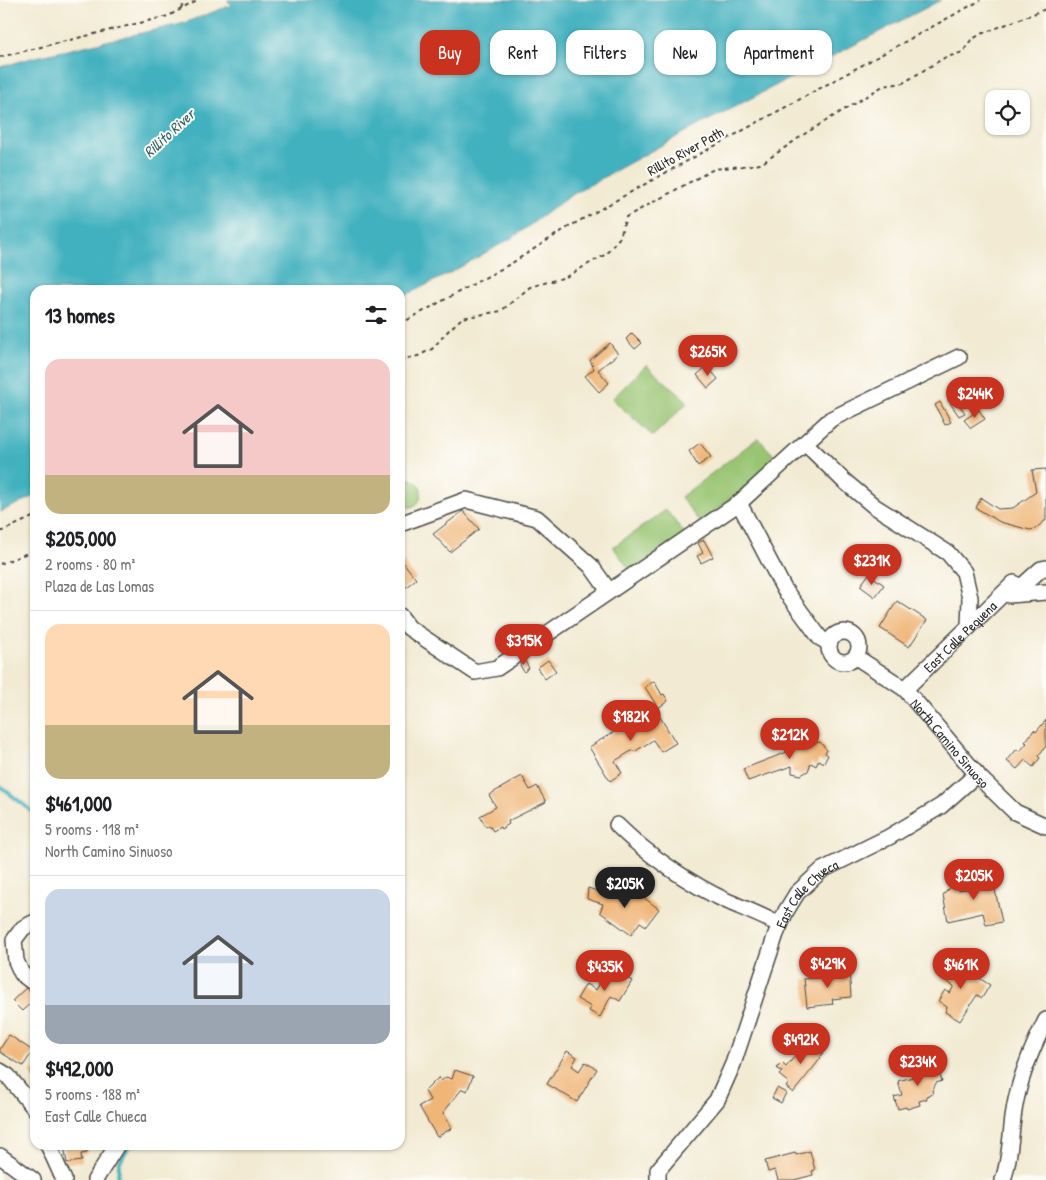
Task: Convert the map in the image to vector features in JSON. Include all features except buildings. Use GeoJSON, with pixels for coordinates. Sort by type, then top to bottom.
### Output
{"type":"FeatureCollection","features":[{"type":"Feature","properties":{"kind":"street"},"geometry":{"type":"LineString","coordinates":[[405,622],[410,628],[475,672],[497,668],[739,503],[831,419],[958,357]]}},
{"type":"Feature","properties":{"kind":"street"},"geometry":{"type":"LineString","coordinates":[[805,443],[843,480],[874,506],[948,553],[964,572],[970,598],[969,627]]}},
{"type":"Feature","properties":{"kind":"street"},"geometry":{"type":"LineString","coordinates":[[405,522],[466,500],[537,518],[591,566],[609,590]]}},
{"type":"Feature","properties":{"kind":"street"},"geometry":{"type":"LineString","coordinates":[[739,503],[784,589],[820,638],[829,642]]}},
{"type":"Feature","properties":{"kind":"street"},"geometry":{"type":"LineString","coordinates":[[1001,596],[1021,586],[1042,569],[1046,568]]}},
{"type":"Feature","properties":{"kind":"street","name":"East Calle Pequena"},"geometry":{"type":"LineString","coordinates":[[905,690],[1014,583]]}},
{"type":"Feature","properties":{"kind":"street"},"geometry":{"type":"LineString","coordinates":[[1001,596],[1046,592]]}},
{"type":"Feature","properties":{"kind":"street"},"geometry":{"type":"LineString","coordinates":[[839,632],[849,633],[859,643],[858,653],[856,657],[846,662],[836,660],[829,653],[829,642],[839,632]]}},
{"type":"Feature","properties":{"kind":"street","name":"North Camino Sinuoso"},"geometry":{"type":"LineString","coordinates":[[856,657],[905,690],[977,774],[1015,812],[1046,826]]}},
{"type":"Feature","properties":{"kind":"street","name":"East Calle Chueca"},"geometry":{"type":"LineString","coordinates":[[658,1180],[658,1170],[717,1100],[734,1064],[780,925],[797,893],[822,870],[889,837],[941,806],[977,774]]}},
{"type":"Feature","properties":{"kind":"street"},"geometry":{"type":"LineString","coordinates":[[617,825],[633,841],[698,886],[780,925]]}},
{"type":"Feature","properties":{"kind":"street"},"geometry":{"type":"LineString","coordinates":[[30,924],[23,928],[14,940],[16,961],[22,974],[30,980]]}},
{"type":"Feature","properties":{"kind":"street"},"geometry":{"type":"LineString","coordinates":[[1003,1180],[1007,1169],[1016,1101],[1026,1061],[1046,1020]]}},
{"type":"Feature","properties":{"kind":"street"},"geometry":{"type":"LineString","coordinates":[[0,1071],[8,1076],[30,1101]]}},
{"type":"Feature","properties":{"kind":"street"},"geometry":{"type":"LineString","coordinates":[[50,1150],[64,1180]]}},
{"type":"Feature","properties":{"kind":"street"},"geometry":{"type":"LineString","coordinates":[[99,1179],[114,1150]]}},
{"type":"Feature","properties":{"kind":"street"},"geometry":{"type":"LineString","coordinates":[[0,1156],[33,1180]]}},
{"type":"Feature","properties":{"kind":"path"},"geometry":{"type":"LineString","coordinates":[[181,9],[185,0]]}},
{"type":"Feature","properties":{"kind":"path"},"geometry":{"type":"LineString","coordinates":[[0,57],[168,16],[199,0]]}},
{"type":"Feature","properties":{"kind":"path","name":"Rillito River Path"},"geometry":{"type":"LineString","coordinates":[[405,321],[512,263],[565,229],[630,192],[981,0]]}},
{"type":"Feature","properties":{"kind":"path"},"geometry":{"type":"LineString","coordinates":[[405,359],[418,356],[432,349],[462,318],[501,311],[530,287],[566,277],[606,254],[620,237],[626,217],[714,168],[761,164],[806,133],[883,86],[903,83],[944,58],[962,52],[971,40],[981,34],[1046,9]]}},
{"type":"Feature","properties":{"kind":"path"},"geometry":{"type":"LineString","coordinates":[[0,532],[30,518]]}},
{"type":"Feature","properties":{"kind":"path"},"geometry":{"type":"LineString","coordinates":[[0,564],[30,552]]}},
{"type":"Feature","properties":{"kind":"green space"},"geometry":{"type":"Polygon","coordinates":[[[646,365],[688,402],[653,436],[612,399],[646,365]]]}},
{"type":"Feature","properties":{"kind":"green space"},"geometry":{"type":"Polygon","coordinates":[[[758,438],[779,461],[700,523],[681,497],[758,438]]]}},
{"type":"Feature","properties":{"kind":"green space"},"geometry":{"type":"Polygon","coordinates":[[[405,478],[414,480],[419,485],[421,491],[419,502],[408,508],[405,507],[405,478]]]}},
{"type":"Feature","properties":{"kind":"green space"},"geometry":{"type":"Polygon","coordinates":[[[666,510],[686,535],[630,570],[613,547],[666,510]]]}},
{"type":"Feature","properties":{"kind":"water","name":"Rillito River"},"geometry":{"type":"Polygon","coordinates":[[[227,0],[941,0],[832,56],[832,30],[726,30],[726,75],[796,75],[680,135],[568,197],[515,236],[452,272],[405,296],[405,285],[30,285],[30,498],[0,512],[0,67],[181,24],[232,5],[227,0]]]}},
{"type":"Feature","properties":{"kind":"waterway"},"geometry":{"type":"LineString","coordinates":[[0,786],[30,810]]}},
{"type":"Feature","properties":{"kind":"waterway"},"geometry":{"type":"LineString","coordinates":[[118,1180],[119,1163],[127,1150]]}}]}
